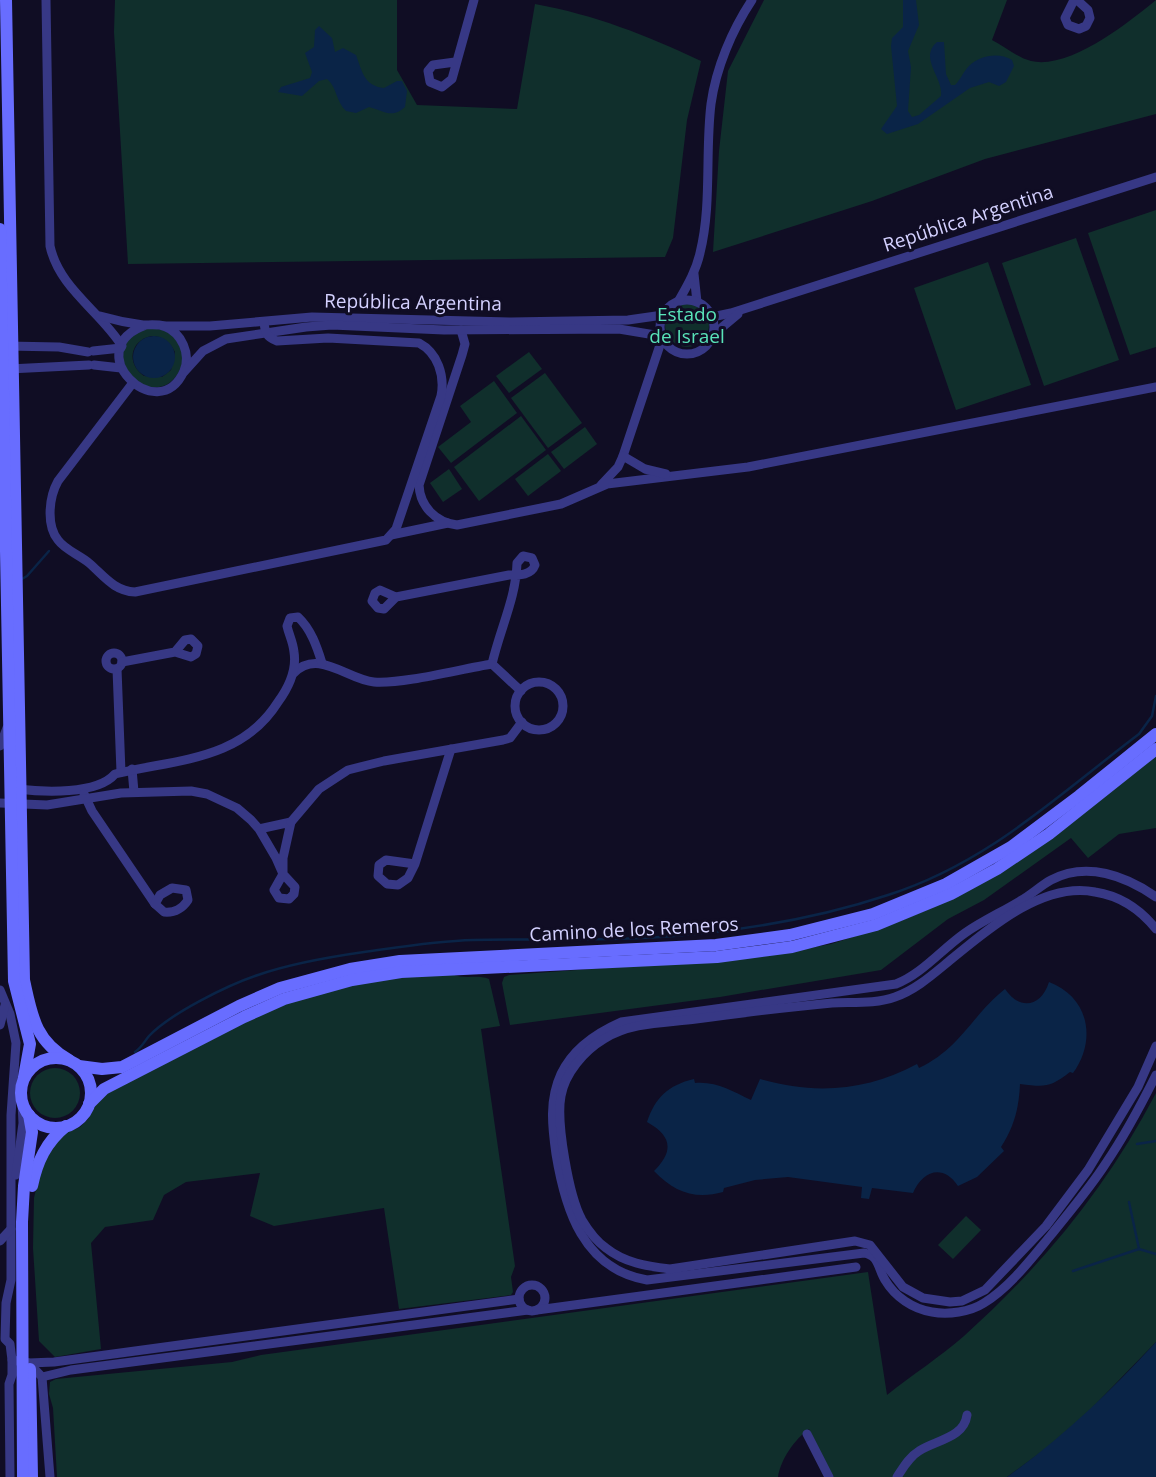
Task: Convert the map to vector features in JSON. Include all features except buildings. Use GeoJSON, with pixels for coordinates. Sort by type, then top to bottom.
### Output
{"type":"FeatureCollection","features":[{"type":"Feature","properties":{"kind":"main road"},"geometry":{"type":"LineString","coordinates":[[6,0],[8,346],[7,604],[4,648],[16,789]]}},
{"type":"Feature","properties":{"kind":"main road"},"geometry":{"type":"LineString","coordinates":[[0,229],[8,346]]}},
{"type":"Feature","properties":{"kind":"main road"},"geometry":{"type":"LineString","coordinates":[[7,376],[16,789],[11,804],[6,865],[14,981],[30,1044],[21,1086],[32,1132],[23,1185],[22,1222],[23,1477]]}},
{"type":"Feature","properties":{"kind":"main road","name":"Camino de los Remeros"},"geometry":{"type":"LineString","coordinates":[[74,1063],[102,1069],[122,1067],[239,1006],[280,988],[373,964],[716,945],[790,935],[873,914],[946,884],[1011,846],[1156,734]]}},
{"type":"Feature","properties":{"kind":"main road","name":"Camino de los Remeros"},"geometry":{"type":"LineString","coordinates":[[89,1104],[104,1088],[244,1017],[284,999],[352,980],[401,972],[743,954],[792,947],[876,925],[951,894],[1017,856],[1156,749]]}},
{"type":"Feature","properties":{"kind":"main road"},"geometry":{"type":"LineString","coordinates":[[11,804],[24,980],[30,1008],[45,1042],[54,1052],[74,1063],[90,1083],[89,1104],[84,1114],[47,1144],[40,1158],[30,1197],[21,1361],[32,1477]]}},
{"type":"Feature","properties":{"kind":"main road"},"geometry":{"type":"LineString","coordinates":[[24,1077],[39,1062],[59,1058],[74,1063]]}},
{"type":"Feature","properties":{"kind":"main road"},"geometry":{"type":"LineString","coordinates":[[25,1109],[46,1126],[66,1126]]}},
{"type":"Feature","properties":{"kind":"street"},"geometry":{"type":"LineString","coordinates":[[46,0],[50,246],[55,266],[98,316],[110,328],[121,347],[121,368],[132,384],[151,391],[161,390],[170,387],[184,372],[186,362],[183,344],[178,336],[163,326],[98,316]]}},
{"type":"Feature","properties":{"kind":"street"},"geometry":{"type":"LineString","coordinates":[[455,62],[474,0]]}},
{"type":"Feature","properties":{"kind":"street"},"geometry":{"type":"LineString","coordinates":[[678,302],[694,272],[700,252],[712,102],[729,45],[751,2],[739,0]]}},
{"type":"Feature","properties":{"kind":"street","name":"República Argentina"},"geometry":{"type":"LineString","coordinates":[[712,317],[1156,177]]}},
{"type":"Feature","properties":{"kind":"street"},"geometry":{"type":"LineString","coordinates":[[694,272],[697,302]]}},
{"type":"Feature","properties":{"kind":"street"},"geometry":{"type":"LineString","coordinates":[[598,488],[613,474],[623,456],[662,337],[660,324],[667,308],[678,302],[697,302],[705,307],[712,317],[714,335],[708,346],[692,355],[675,352],[662,337]]}},
{"type":"Feature","properties":{"kind":"street","name":"República Argentina"},"geometry":{"type":"LineString","coordinates":[[714,335],[724,324],[751,306]]}},
{"type":"Feature","properties":{"kind":"street","name":"República Argentina"},"geometry":{"type":"LineString","coordinates":[[444,325],[461,330],[569,326],[663,315]]}},
{"type":"Feature","properties":{"kind":"street","name":"República Argentina"},"geometry":{"type":"LineString","coordinates":[[163,326],[324,321],[569,326],[619,329],[662,337]]}},
{"type":"Feature","properties":{"kind":"street","name":"República Argentina"},"geometry":{"type":"LineString","coordinates":[[184,372],[203,351],[216,343],[236,336],[324,321]]}},
{"type":"Feature","properties":{"kind":"street"},"geometry":{"type":"LineString","coordinates":[[264,322],[265,332],[277,341],[328,338],[419,343],[425,346],[435,359],[443,380],[441,396],[396,528],[391,535]]}},
{"type":"Feature","properties":{"kind":"street"},"geometry":{"type":"LineString","coordinates":[[8,346],[59,347],[88,352],[121,347],[131,332],[146,325]]}},
{"type":"Feature","properties":{"kind":"street"},"geometry":{"type":"LineString","coordinates":[[448,523],[429,511],[422,502],[419,485],[465,344],[461,330]]}},
{"type":"Feature","properties":{"kind":"street"},"geometry":{"type":"LineString","coordinates":[[59,347],[60,366]]}},
{"type":"Feature","properties":{"kind":"street"},"geometry":{"type":"LineString","coordinates":[[88,352],[88,365]]}},
{"type":"Feature","properties":{"kind":"street"},"geometry":{"type":"LineString","coordinates":[[7,376],[60,366],[121,368]]}},
{"type":"Feature","properties":{"kind":"street"},"geometry":{"type":"LineString","coordinates":[[132,384],[58,481],[53,490],[51,505],[51,522],[58,541],[125,592],[378,543],[391,535],[448,523],[457,524],[561,504],[614,482],[748,467],[1156,387]]}},
{"type":"Feature","properties":{"kind":"street"},"geometry":{"type":"LineString","coordinates":[[623,456],[645,470],[678,476]]}},
{"type":"Feature","properties":{"kind":"street"},"geometry":{"type":"LineString","coordinates":[[396,597],[517,575],[515,590],[492,664]]}},
{"type":"Feature","properties":{"kind":"street"},"geometry":{"type":"LineString","coordinates":[[0,621],[7,604]]}},
{"type":"Feature","properties":{"kind":"street"},"geometry":{"type":"LineString","coordinates":[[11,804],[47,805],[84,792],[121,772],[224,750],[242,740],[262,725],[270,715],[294,673],[295,652],[286,626],[294,616],[300,618],[305,625],[321,663]]}},
{"type":"Feature","properties":{"kind":"street"},"geometry":{"type":"LineString","coordinates":[[121,772],[120,666],[175,652]]}},
{"type":"Feature","properties":{"kind":"street"},"geometry":{"type":"LineString","coordinates":[[294,673],[307,665],[321,663],[374,682],[492,664]]}},
{"type":"Feature","properties":{"kind":"street"},"geometry":{"type":"LineString","coordinates":[[492,664],[521,691]]}},
{"type":"Feature","properties":{"kind":"street"},"geometry":{"type":"LineString","coordinates":[[533,683],[547,684],[558,692],[563,705],[559,719],[548,728],[534,729],[522,722],[516,710],[517,696],[521,691],[533,683]]}},
{"type":"Feature","properties":{"kind":"street"},"geometry":{"type":"LineString","coordinates":[[0,746],[10,720]]}},
{"type":"Feature","properties":{"kind":"street"},"geometry":{"type":"LineString","coordinates":[[16,789],[108,794],[191,791],[207,794],[237,808],[259,829],[283,874],[283,858],[290,822],[319,789],[348,770],[510,738],[522,722]]}},
{"type":"Feature","properties":{"kind":"street"},"geometry":{"type":"LineString","coordinates":[[415,864],[452,750]]}},
{"type":"Feature","properties":{"kind":"street"},"geometry":{"type":"LineString","coordinates":[[132,769],[134,792]]}},
{"type":"Feature","properties":{"kind":"street"},"geometry":{"type":"LineString","coordinates":[[106,782],[108,794]]}},
{"type":"Feature","properties":{"kind":"street"},"geometry":{"type":"LineString","coordinates":[[84,792],[92,810],[155,904]]}},
{"type":"Feature","properties":{"kind":"street"},"geometry":{"type":"LineString","coordinates":[[259,829],[290,822]]}},
{"type":"Feature","properties":{"kind":"street"},"geometry":{"type":"LineString","coordinates":[[1091,891],[1097,880],[1092,872]]}},
{"type":"Feature","properties":{"kind":"street"},"geometry":{"type":"LineString","coordinates":[[1156,897],[1128,879],[1112,874],[1068,874],[1053,879],[965,933],[917,972],[896,984],[631,1019],[605,1029],[582,1045],[572,1056],[561,1074],[553,1100],[551,1125],[569,1210],[580,1233],[615,1270],[630,1277],[647,1280],[864,1253],[871,1254],[876,1260],[886,1282],[899,1297],[913,1306],[931,1312],[946,1313],[977,1307],[995,1295],[1026,1265],[1095,1180],[1156,1075]]}},
{"type":"Feature","properties":{"kind":"street"},"geometry":{"type":"LineString","coordinates":[[1106,894],[1102,887],[1103,881],[1112,874]]}},
{"type":"Feature","properties":{"kind":"street"},"geometry":{"type":"LineString","coordinates":[[1156,929],[1133,906],[1106,894],[1091,891],[1059,892],[1029,904],[973,942],[910,991],[888,1000],[792,1006],[631,1027],[596,1044],[579,1059],[561,1095],[559,1123],[574,1202],[591,1233],[613,1252],[637,1264],[670,1269],[855,1241],[870,1245],[903,1287],[923,1298],[962,1301],[985,1290],[1046,1226],[1088,1170],[1138,1087],[1156,1046]]}},
{"type":"Feature","properties":{"kind":"street"},"geometry":{"type":"LineString","coordinates":[[0,990],[16,1043],[10,1115],[11,1280],[6,1303],[5,1339],[21,1361],[41,1377],[50,1477]]}},
{"type":"Feature","properties":{"kind":"street"},"geometry":{"type":"LineString","coordinates":[[0,1025],[6,1003]]}},
{"type":"Feature","properties":{"kind":"street"},"geometry":{"type":"LineString","coordinates":[[12,1187],[25,1109]]}},
{"type":"Feature","properties":{"kind":"street"},"geometry":{"type":"LineString","coordinates":[[0,1241],[11,1229]]}},
{"type":"Feature","properties":{"kind":"street"},"geometry":{"type":"LineString","coordinates":[[605,1261],[613,1252]]}},
{"type":"Feature","properties":{"kind":"street"},"geometry":{"type":"LineString","coordinates":[[0,1259],[10,1267]]}},
{"type":"Feature","properties":{"kind":"street"},"geometry":{"type":"LineString","coordinates":[[630,1277],[637,1264]]}},
{"type":"Feature","properties":{"kind":"street"},"geometry":{"type":"LineString","coordinates":[[21,1361],[54,1362],[146,1355],[314,1338],[856,1268]]}},
{"type":"Feature","properties":{"kind":"street"},"geometry":{"type":"LineString","coordinates":[[533,1285],[541,1288],[545,1300],[533,1310],[522,1305],[519,1299],[525,1287],[533,1285]]}},
{"type":"Feature","properties":{"kind":"street"},"geometry":{"type":"LineString","coordinates":[[41,1377],[146,1355],[313,1327],[519,1299]]}},
{"type":"Feature","properties":{"kind":"street"},"geometry":{"type":"LineString","coordinates":[[313,1327],[314,1338]]}},
{"type":"Feature","properties":{"kind":"street"},"geometry":{"type":"LineString","coordinates":[[10,1477],[9,1384],[21,1361]]}},
{"type":"Feature","properties":{"kind":"street"},"geometry":{"type":"LineString","coordinates":[[12,1375],[22,1390]]}},
{"type":"Feature","properties":{"kind":"street"},"geometry":{"type":"LineString","coordinates":[[897,1477],[916,1452],[957,1433],[966,1423],[967,1415]]}},
{"type":"Feature","properties":{"kind":"street"},"geometry":{"type":"LineString","coordinates":[[807,1434],[829,1477]]}},
{"type":"Feature","properties":{"kind":"green space"},"geometry":{"type":"Polygon","coordinates":[[[115,0],[397,0],[397,70],[417,105],[517,109],[535,4],[620,27],[701,61],[687,120],[673,238],[665,257],[128,264],[114,32],[115,0]]]}},
{"type":"Feature","properties":{"kind":"green space"},"geometry":{"type":"Polygon","coordinates":[[[764,0],[1007,0],[992,40],[1016,55],[1031,61],[1046,62],[1080,52],[1114,32],[1156,0],[1156,114],[985,159],[872,201],[713,252],[719,151],[728,71],[764,0]]]}},
{"type":"Feature","properties":{"kind":"green space"},"geometry":{"type":"Polygon","coordinates":[[[1156,210],[1156,347],[1130,355],[1088,233],[1156,210]]]}},
{"type":"Feature","properties":{"kind":"green space"},"geometry":{"type":"Polygon","coordinates":[[[1076,238],[1119,360],[1044,386],[1002,263],[1076,238]]]}},
{"type":"Feature","properties":{"kind":"green space"},"geometry":{"type":"Polygon","coordinates":[[[988,262],[1031,385],[956,410],[914,288],[988,262]]]}},
{"type":"Feature","properties":{"kind":"green space","name":"Estado de Israel"},"geometry":{"type":"Polygon","coordinates":[[[687,303],[703,309],[709,325],[703,341],[687,347],[671,341],[665,325],[671,309],[687,303]]]}},
{"type":"Feature","properties":{"kind":"green space"},"geometry":{"type":"Polygon","coordinates":[[[150,328],[170,334],[178,342],[183,358],[181,368],[171,382],[158,387],[146,386],[135,379],[123,356],[125,344],[135,334],[150,328]],[[151,336],[135,347],[133,359],[138,371],[144,376],[162,377],[171,370],[175,352],[166,340],[151,336]]]}},
{"type":"Feature","properties":{"kind":"green space"},"geometry":{"type":"Polygon","coordinates":[[[529,352],[542,369],[509,393],[496,376],[529,352]]]}},
{"type":"Feature","properties":{"kind":"green space"},"geometry":{"type":"Polygon","coordinates":[[[545,373],[582,423],[548,448],[511,398],[545,373]]]}},
{"type":"Feature","properties":{"kind":"green space"},"geometry":{"type":"Polygon","coordinates":[[[494,381],[517,413],[451,463],[438,447],[471,422],[460,406],[494,381]]]}},
{"type":"Feature","properties":{"kind":"green space"},"geometry":{"type":"Polygon","coordinates":[[[521,416],[546,450],[479,501],[454,467],[521,416]]]}},
{"type":"Feature","properties":{"kind":"green space"},"geometry":{"type":"Polygon","coordinates":[[[585,427],[597,444],[564,469],[551,452],[585,427]]]}},
{"type":"Feature","properties":{"kind":"green space"},"geometry":{"type":"Polygon","coordinates":[[[548,454],[561,471],[528,496],[515,479],[548,454]]]}},
{"type":"Feature","properties":{"kind":"green space"},"geometry":{"type":"Polygon","coordinates":[[[449,469],[462,489],[443,502],[430,483],[449,469]]]}},
{"type":"Feature","properties":{"kind":"green space"},"geometry":{"type":"Polygon","coordinates":[[[1156,755],[1156,828],[1119,834],[1088,858],[1071,838],[984,900],[948,919],[881,970],[720,997],[510,1025],[502,983],[504,977],[509,975],[766,956],[831,944],[932,908],[1156,755]]]}},
{"type":"Feature","properties":{"kind":"green space"},"geometry":{"type":"Polygon","coordinates":[[[452,974],[489,979],[500,1026],[481,1029],[515,1266],[511,1277],[511,1295],[399,1309],[384,1208],[274,1226],[250,1216],[260,1173],[186,1182],[164,1195],[153,1220],[105,1227],[91,1243],[101,1349],[55,1357],[39,1341],[33,1248],[34,1198],[41,1166],[48,1151],[66,1133],[80,1127],[88,1119],[103,1092],[263,1012],[305,997],[350,985],[393,978],[452,974]]]}},
{"type":"Feature","properties":{"kind":"green space"},"geometry":{"type":"Polygon","coordinates":[[[55,1068],[73,1075],[80,1093],[73,1111],[55,1118],[37,1111],[30,1093],[37,1075],[55,1068]]]}},
{"type":"Feature","properties":{"kind":"green space"},"geometry":{"type":"Polygon","coordinates":[[[1156,1093],[1156,1342],[1086,1414],[1048,1447],[1007,1477],[832,1477],[809,1429],[789,1450],[778,1477],[57,1477],[53,1408],[49,1394],[50,1382],[56,1379],[232,1362],[261,1355],[868,1272],[887,1395],[964,1336],[1047,1253],[1095,1192],[1137,1128],[1156,1093]]]}},
{"type":"Feature","properties":{"kind":"green space"},"geometry":{"type":"Polygon","coordinates":[[[966,1216],[981,1230],[953,1259],[938,1245],[966,1216]]]}},
{"type":"Feature","properties":{"kind":"water"},"geometry":{"type":"Polygon","coordinates":[[[903,0],[916,0],[919,25],[908,51],[911,67],[908,111],[912,117],[919,115],[941,96],[930,55],[937,42],[944,42],[946,74],[951,85],[955,85],[973,62],[984,57],[996,55],[1007,58],[1012,60],[1014,66],[1006,82],[999,86],[989,82],[970,88],[918,124],[887,134],[881,129],[897,106],[891,46],[892,38],[903,27],[903,0]]]}},
{"type":"Feature","properties":{"kind":"water"},"geometry":{"type":"Polygon","coordinates":[[[319,26],[332,38],[335,52],[343,48],[356,55],[362,72],[372,84],[384,88],[402,81],[407,91],[405,107],[396,113],[369,107],[356,113],[346,111],[327,79],[319,81],[302,96],[278,92],[281,87],[310,78],[312,72],[305,53],[314,47],[315,30],[319,26]]]}},
{"type":"Feature","properties":{"kind":"water"},"geometry":{"type":"Polygon","coordinates":[[[154,336],[169,342],[175,357],[169,372],[154,378],[139,372],[133,357],[139,342],[154,336]]]}},
{"type":"Feature","properties":{"kind":"water"},"geometry":{"type":"Polygon","coordinates":[[[1049,982],[1073,998],[1081,1009],[1085,1021],[1085,1047],[1073,1073],[1070,1072],[1052,1084],[1020,1084],[1015,1117],[1001,1147],[1004,1151],[977,1177],[958,1186],[946,1174],[933,1173],[922,1179],[913,1193],[872,1188],[869,1199],[861,1198],[862,1187],[788,1177],[755,1180],[724,1188],[723,1192],[713,1194],[694,1194],[677,1189],[654,1171],[665,1157],[667,1144],[661,1133],[647,1122],[659,1099],[677,1085],[694,1079],[695,1083],[717,1085],[751,1100],[760,1079],[820,1088],[840,1088],[879,1080],[917,1064],[919,1068],[946,1051],[1005,989],[1017,1001],[1030,1003],[1041,997],[1049,982]]]}},
{"type":"Feature","properties":{"kind":"water"},"geometry":{"type":"Polygon","coordinates":[[[1156,1342],[1156,1477],[1007,1477],[1085,1414],[1156,1342]]]}},
{"type":"Feature","properties":{"kind":"waterway"},"geometry":{"type":"LineString","coordinates":[[22,579],[49,551]]}},
{"type":"Feature","properties":{"kind":"waterway"},"geometry":{"type":"LineString","coordinates":[[135,1052],[159,1027],[200,1001],[258,975],[311,961],[405,946],[459,941],[624,939],[701,933],[809,916],[888,895],[958,865],[1050,804],[1139,734],[1152,716],[1156,696]]}},
{"type":"Feature","properties":{"kind":"waterway"},"geometry":{"type":"LineString","coordinates":[[1137,1144],[1156,1141]]}},
{"type":"Feature","properties":{"kind":"waterway"},"geometry":{"type":"LineString","coordinates":[[1129,1202],[1139,1249]]}},
{"type":"Feature","properties":{"kind":"waterway"},"geometry":{"type":"LineString","coordinates":[[1073,1271],[1139,1249],[1156,1254]]}}]}
